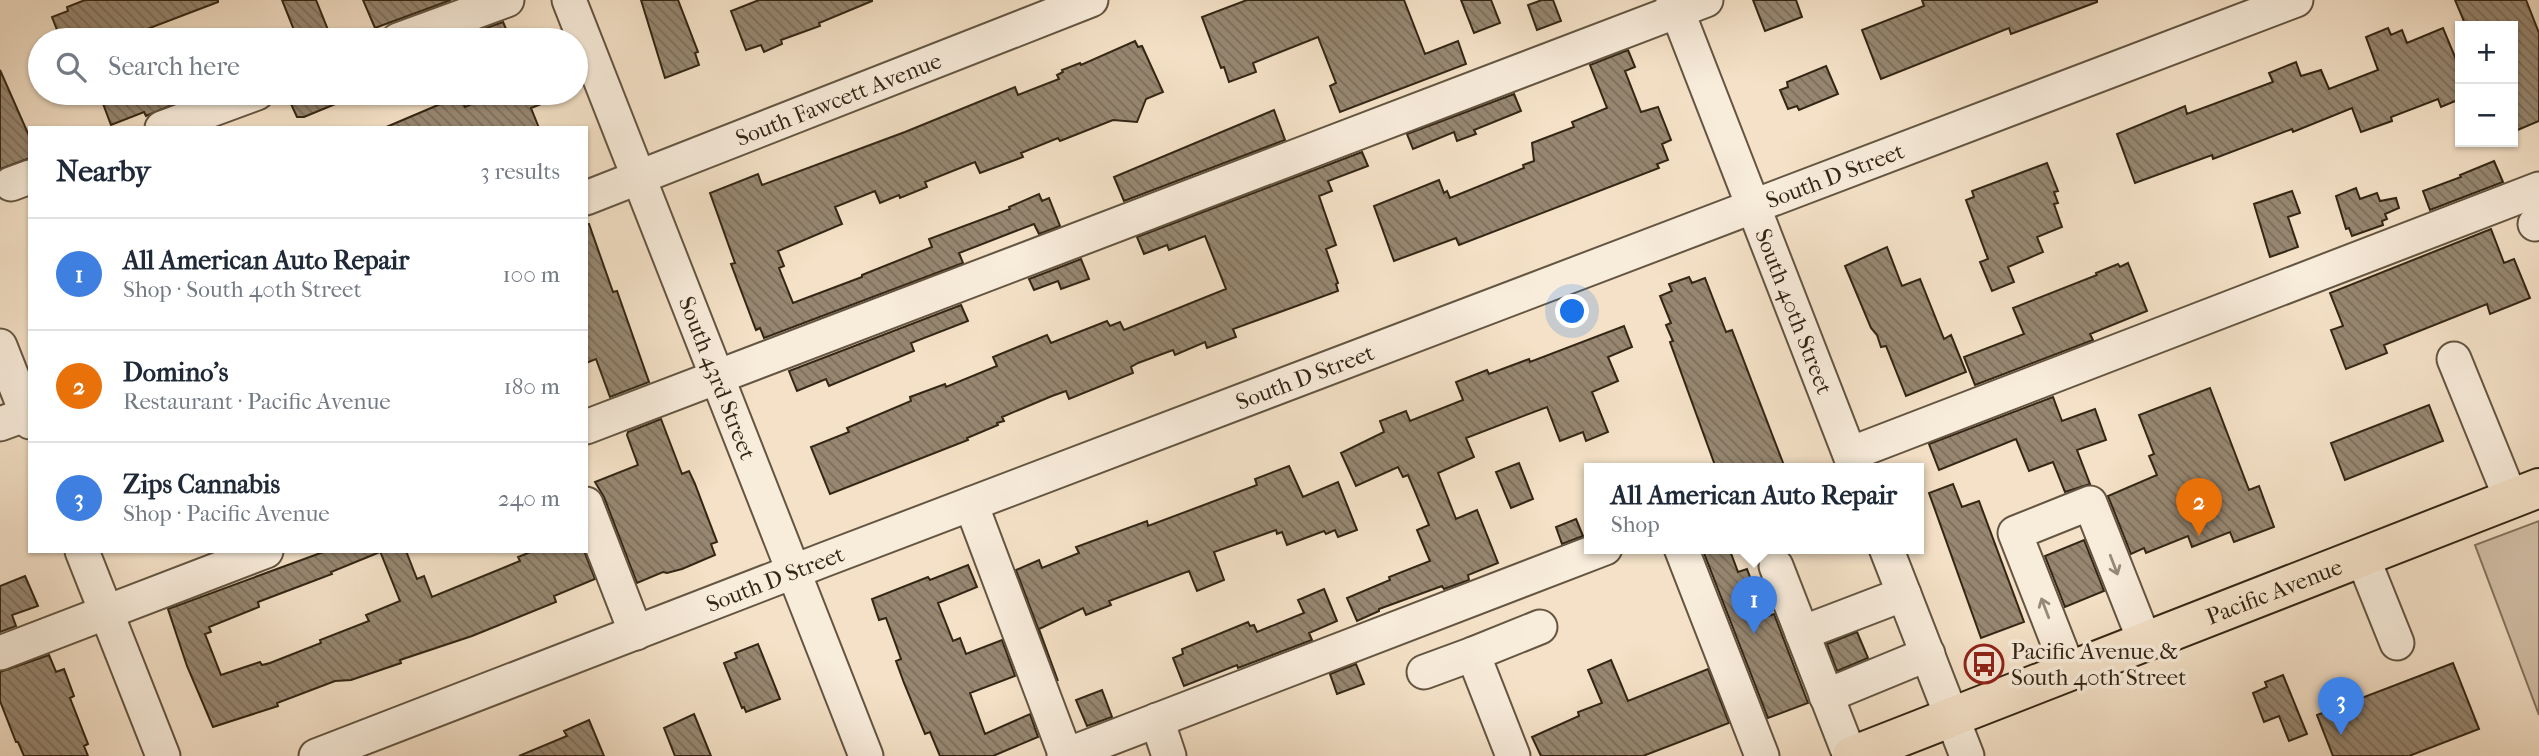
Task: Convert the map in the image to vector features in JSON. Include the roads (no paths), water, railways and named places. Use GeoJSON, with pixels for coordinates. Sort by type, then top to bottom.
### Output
{"type":"FeatureCollection","features":[{"type":"Feature","properties":{"kind":"main road","name":"Pacific Avenue"},"geometry":{"type":"LineString","coordinates":[[1851,756],[2525,494]]}},
{"type":"Feature","properties":{"kind":"street"},"geometry":{"type":"LineString","coordinates":[[431,28],[507,0]]}},
{"type":"Feature","properties":{"kind":"street","name":"South 43rd Street"},"geometry":{"type":"LineString","coordinates":[[569,0],[580,28]]}},
{"type":"Feature","properties":{"kind":"street","name":"South Fawcett Avenue"},"geometry":{"type":"LineString","coordinates":[[588,197],[1091,0]]}},
{"type":"Feature","properties":{"kind":"street","name":"South D Street"},"geometry":{"type":"LineString","coordinates":[[316,756],[2296,0]]}},
{"type":"Feature","properties":{"kind":"street"},"geometry":{"type":"LineString","coordinates":[[588,426],[1685,4]]}},
{"type":"Feature","properties":{"kind":"street","name":"South 40th Street"},"geometry":{"type":"LineString","coordinates":[[1685,4],[1753,206],[1852,461]]}},
{"type":"Feature","properties":{"kind":"street","name":"South 43rd Street"},"geometry":{"type":"LineString","coordinates":[[588,49],[866,756]]}},
{"type":"Feature","properties":{"kind":"street"},"geometry":{"type":"LineString","coordinates":[[167,126],[224,105]]}},
{"type":"Feature","properties":{"kind":"street"},"geometry":{"type":"LineString","coordinates":[[1852,461],[2539,188]]}},
{"type":"Feature","properties":{"kind":"street"},"geometry":{"type":"LineString","coordinates":[[0,346],[22,418]]}},
{"type":"Feature","properties":{"kind":"street"},"geometry":{"type":"LineString","coordinates":[[2454,359],[2525,494]]}},
{"type":"Feature","properties":{"kind":"street"},"geometry":{"type":"LineString","coordinates":[[2069,671],[2015,533],[2090,503],[2144,642]]}},
{"type":"Feature","properties":{"kind":"street"},"geometry":{"type":"LineString","coordinates":[[971,504],[1065,756],[1589,554]]}},
{"type":"Feature","properties":{"kind":"street"},"geometry":{"type":"LineString","coordinates":[[588,509],[636,633]]}},
{"type":"Feature","properties":{"kind":"street"},"geometry":{"type":"LineString","coordinates":[[83,553],[163,756]]}},
{"type":"Feature","properties":{"kind":"street"},"geometry":{"type":"LineString","coordinates":[[0,653],[261,553]]}},
{"type":"Feature","properties":{"kind":"street"},"geometry":{"type":"LineString","coordinates":[[1683,554],[1762,756]]}},
{"type":"Feature","properties":{"kind":"street"},"geometry":{"type":"LineString","coordinates":[[1888,554],[1967,756]]}},
{"type":"Feature","properties":{"kind":"street"},"geometry":{"type":"LineString","coordinates":[[2362,556],[2396,643]]}},
{"type":"Feature","properties":{"kind":"street"},"geometry":{"type":"LineString","coordinates":[[1776,566],[1851,756]]}},
{"type":"Feature","properties":{"kind":"street"},"geometry":{"type":"LineString","coordinates":[[1802,633],[1904,594]]}},
{"type":"Feature","properties":{"kind":"street"},"geometry":{"type":"LineString","coordinates":[[1424,672],[1540,627]]}},
{"type":"Feature","properties":{"kind":"street"},"geometry":{"type":"LineString","coordinates":[[1473,654],[1513,756]]}},
{"type":"Feature","properties":{"kind":"street"},"geometry":{"type":"LineString","coordinates":[[1826,696],[1928,654]]}},
{"type":"Feature","properties":{"kind":"street"},"geometry":{"type":"LineString","coordinates":[[1157,720],[1169,756]]}},
{"type":"Feature","properties":{"kind":"place","name":"Domino's"},"geometry":{"type":"Point","coordinates":[2199,536]}},
{"type":"Feature","properties":{"kind":"place","name":"All American Auto Repair"},"geometry":{"type":"Point","coordinates":[1754,634]}},
{"type":"Feature","properties":{"kind":"place","name":"Pacific Avenue & South 40th Street"},"geometry":{"type":"Point","coordinates":[1984,664]}},
{"type":"Feature","properties":{"kind":"place","name":"Zips Cannabis"},"geometry":{"type":"Point","coordinates":[2341,735]}}]}
